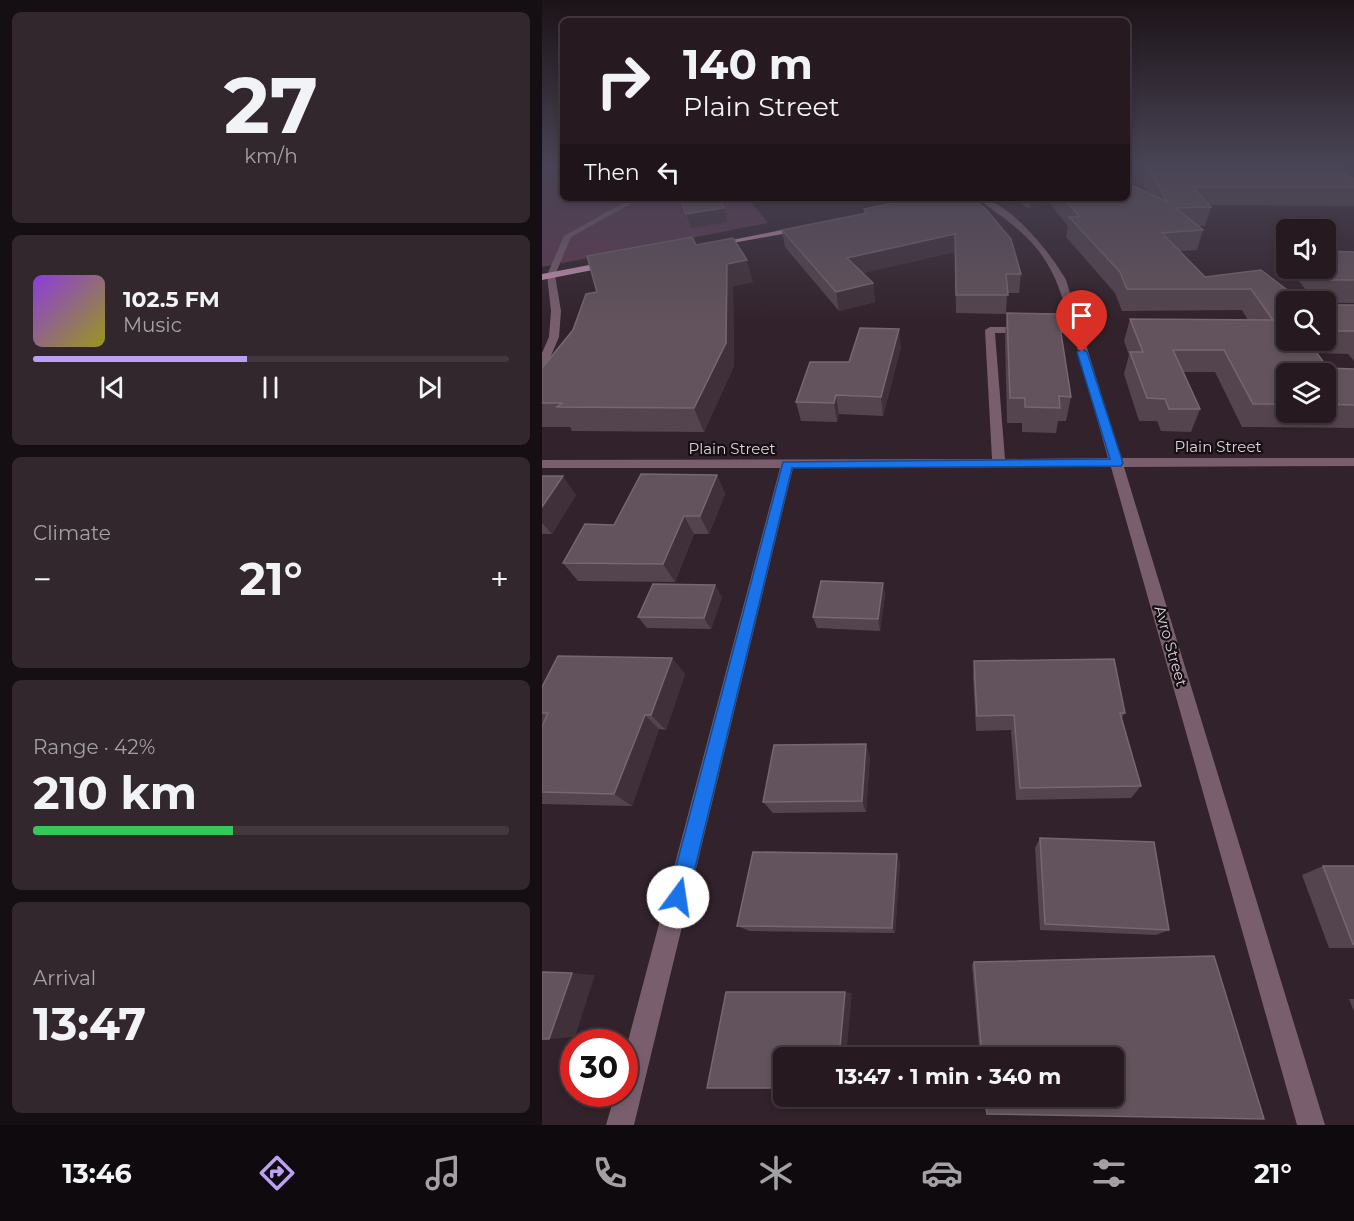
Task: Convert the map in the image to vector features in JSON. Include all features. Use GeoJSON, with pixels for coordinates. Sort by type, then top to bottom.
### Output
{"type":"FeatureCollection","features":[{"type":"Feature","properties":{"kind":"main road"},"geometry":{"type":"LineString","coordinates":[[702,246],[807,227]]}},
{"type":"Feature","properties":{"kind":"main road"},"geometry":{"type":"LineString","coordinates":[[546,276],[621,262]]}},
{"type":"Feature","properties":{"kind":"street"},"geometry":{"type":"LineString","coordinates":[[542,365],[554,337],[556,311],[546,276],[568,236],[602,218]]}},
{"type":"Feature","properties":{"kind":"street","name":"Avro Street"},"geometry":{"type":"LineString","coordinates":[[1010,218],[1028,230],[1053,260],[1062,280],[1311,1125]]}},
{"type":"Feature","properties":{"kind":"street"},"geometry":{"type":"LineString","coordinates":[[1000,463],[990,330],[1075,330]]}},
{"type":"Feature","properties":{"kind":"street","name":"Plain Street"},"geometry":{"type":"LineString","coordinates":[[542,464],[1355,462]]}},
{"type":"Feature","properties":{"kind":"street"},"geometry":{"type":"LineString","coordinates":[[620,1125],[787,465]]}},
{"type":"Feature","properties":{"kind":"shaded area"},"geometry":{"type":"Polygon","coordinates":[[[542,218],[764,218],[768,223],[542,267],[542,218]]]}},
{"type":"Feature","properties":{"kind":"building"},"geometry":{"type":"Polygon","coordinates":[[[844,218],[993,218],[1011,239],[1021,274],[1006,274],[1008,295],[956,295],[955,234],[847,258],[873,283],[836,292],[782,230],[844,218]]]}},
{"type":"Feature","properties":{"kind":"building"},"geometry":{"type":"Polygon","coordinates":[[[1069,218],[1188,218],[1203,230],[1162,233],[1205,277],[1261,270],[1289,291],[1276,291],[1276,351],[1315,351],[1324,363],[1276,363],[1276,404],[1253,404],[1224,350],[1173,350],[1200,409],[1169,409],[1165,399],[1147,398],[1130,352],[1143,352],[1130,319],[1273,320],[1251,289],[1127,289],[1120,272],[1069,218]]]}},
{"type":"Feature","properties":{"kind":"building"},"geometry":{"type":"Polygon","coordinates":[[[692,237],[696,245],[733,238],[747,260],[727,264],[726,343],[694,408],[557,407],[562,403],[542,403],[542,368],[573,330],[586,294],[597,292],[587,256],[692,237]]]}},
{"type":"Feature","properties":{"kind":"building"},"geometry":{"type":"Polygon","coordinates":[[[1336,251],[1355,252],[1355,280],[1327,280],[1336,279],[1336,251]]]}},
{"type":"Feature","properties":{"kind":"building"},"geometry":{"type":"Polygon","coordinates":[[[1336,305],[1355,305],[1355,331],[1336,331],[1336,305]]]}},
{"type":"Feature","properties":{"kind":"building"},"geometry":{"type":"Polygon","coordinates":[[[1007,313],[1058,314],[1071,397],[1059,396],[1060,408],[1025,407],[1025,398],[1010,398],[1007,313]]]}},
{"type":"Feature","properties":{"kind":"building"},"geometry":{"type":"Polygon","coordinates":[[[860,328],[899,329],[881,397],[836,395],[834,403],[796,402],[810,362],[849,362],[860,328]]]}},
{"type":"Feature","properties":{"kind":"building"},"geometry":{"type":"Polygon","coordinates":[[[1336,368],[1355,369],[1355,405],[1336,404],[1336,368]]]}},
{"type":"Feature","properties":{"kind":"building"},"geometry":{"type":"Polygon","coordinates":[[[641,474],[717,475],[700,516],[684,516],[663,564],[563,563],[585,524],[614,525],[641,474]]]}},
{"type":"Feature","properties":{"kind":"building"},"geometry":{"type":"Polygon","coordinates":[[[542,476],[563,476],[542,507],[542,476]]]}},
{"type":"Feature","properties":{"kind":"building"},"geometry":{"type":"Polygon","coordinates":[[[821,581],[883,583],[878,619],[813,617],[821,581]]]}},
{"type":"Feature","properties":{"kind":"building"},"geometry":{"type":"Polygon","coordinates":[[[653,584],[715,585],[704,618],[638,617],[653,584]]]}},
{"type":"Feature","properties":{"kind":"building"},"geometry":{"type":"Polygon","coordinates":[[[558,656],[672,658],[651,715],[645,715],[614,794],[542,792],[542,726],[548,713],[542,713],[542,687],[558,656]]]}},
{"type":"Feature","properties":{"kind":"building"},"geometry":{"type":"Polygon","coordinates":[[[1114,659],[1125,713],[1120,713],[1141,786],[1020,788],[1014,715],[977,716],[974,661],[1114,659]]]}},
{"type":"Feature","properties":{"kind":"building"},"geometry":{"type":"Polygon","coordinates":[[[866,744],[862,801],[763,802],[774,745],[866,744]]]}},
{"type":"Feature","properties":{"kind":"building"},"geometry":{"type":"Polygon","coordinates":[[[1040,838],[1154,842],[1169,930],[1045,924],[1040,838]]]}},
{"type":"Feature","properties":{"kind":"building"},"geometry":{"type":"Polygon","coordinates":[[[753,852],[897,854],[892,928],[737,926],[753,852]]]}},
{"type":"Feature","properties":{"kind":"building"},"geometry":{"type":"Polygon","coordinates":[[[1323,866],[1355,866],[1355,944],[1353,944],[1323,866]]]}},
{"type":"Feature","properties":{"kind":"building"},"geometry":{"type":"Polygon","coordinates":[[[1214,956],[1264,1119],[987,1114],[986,1107],[1124,1107],[1124,1047],[981,1047],[974,962],[1214,956]]]}},
{"type":"Feature","properties":{"kind":"building"},"geometry":{"type":"Polygon","coordinates":[[[542,972],[572,973],[549,1039],[542,1039],[542,972]]]}},
{"type":"Feature","properties":{"kind":"building"},"geometry":{"type":"Polygon","coordinates":[[[726,992],[845,992],[840,1047],[773,1047],[773,1088],[707,1088],[726,992]]]}},
{"type":"Feature","properties":{"kind":"route"},"geometry":{"type":"LineString","coordinates":[[678,897],[787,465],[1117,463],[1082,352]]}}]}
